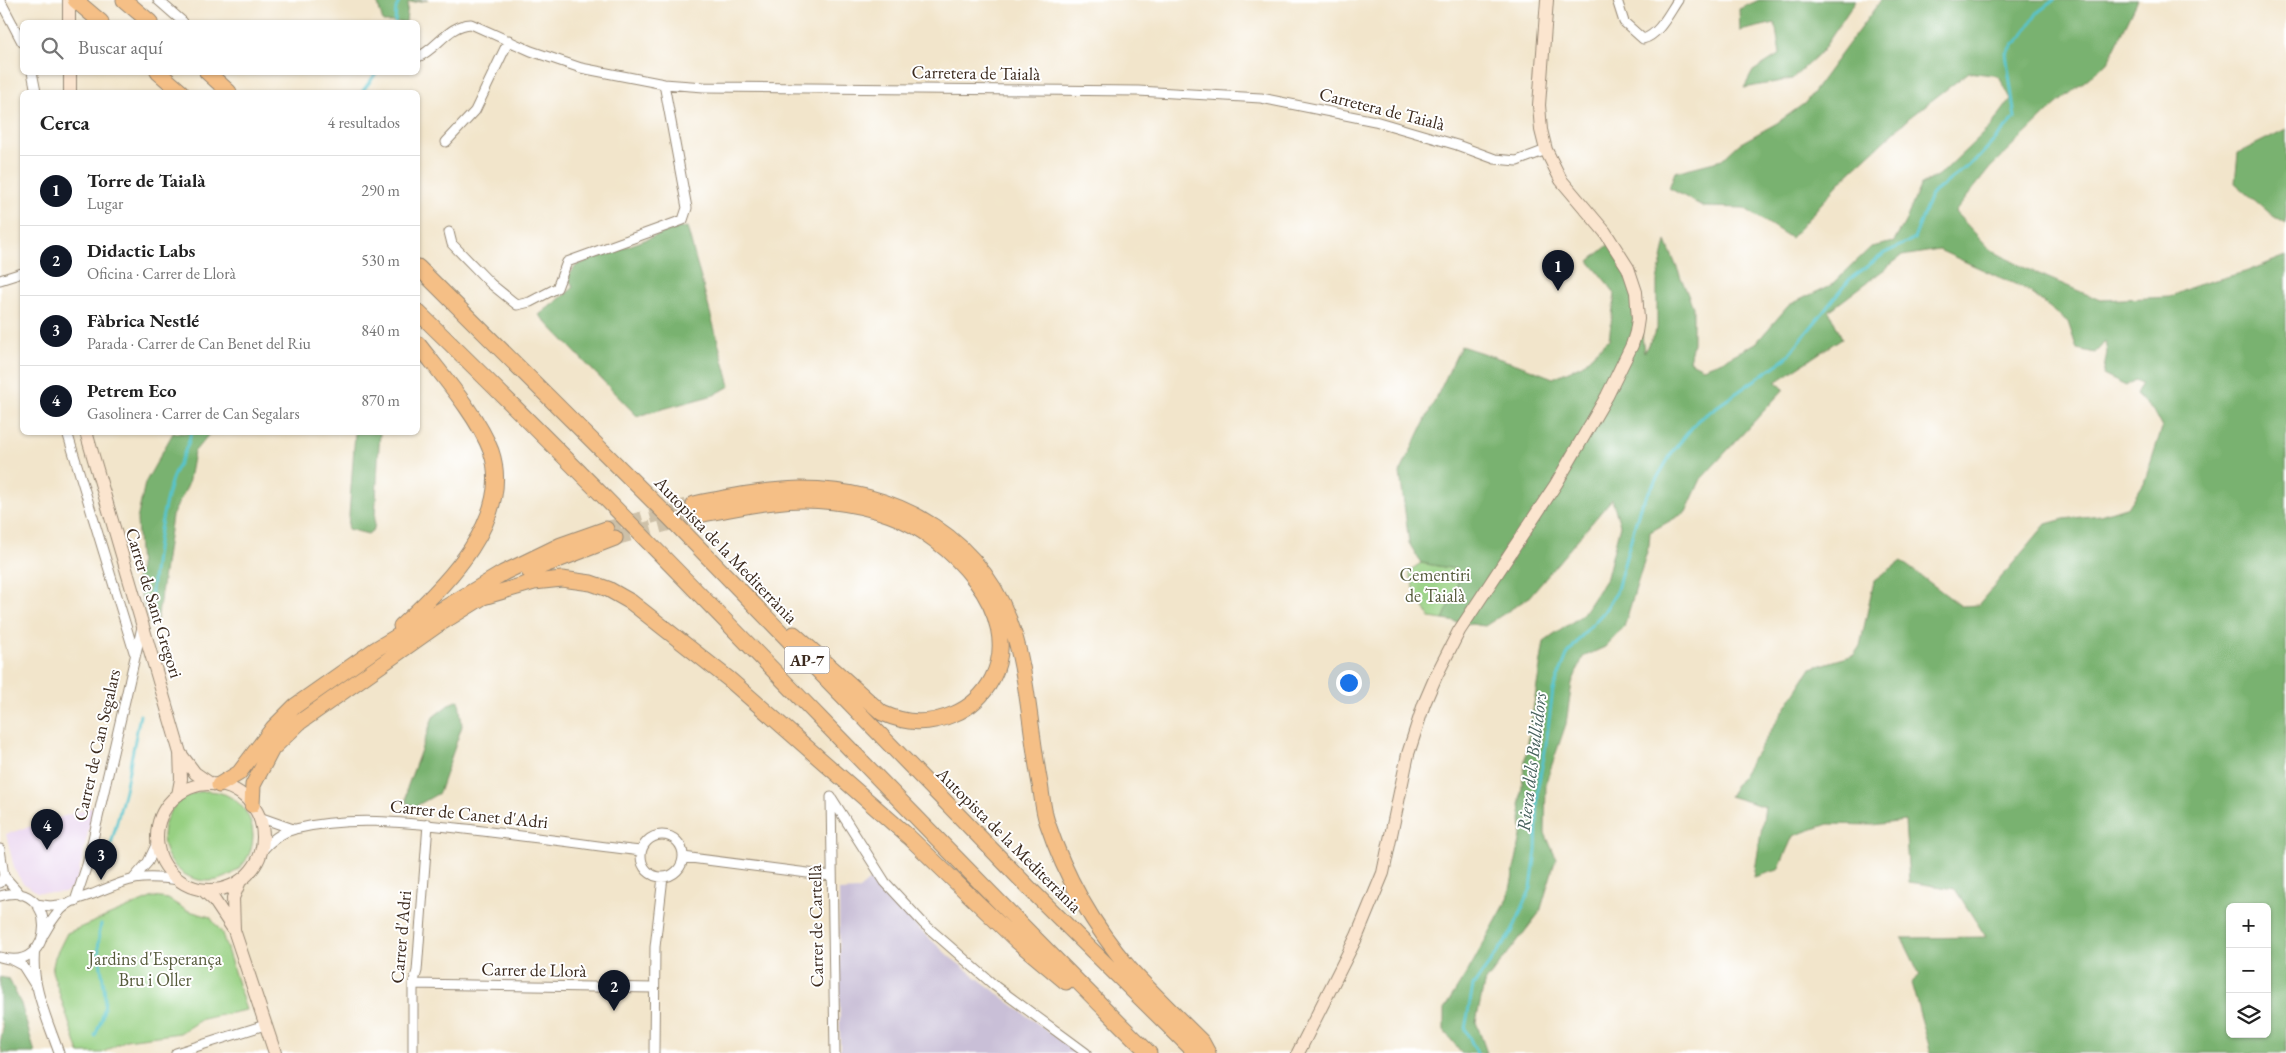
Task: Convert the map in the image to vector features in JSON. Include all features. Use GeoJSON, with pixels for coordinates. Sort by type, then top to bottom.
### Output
{"type":"FeatureCollection","features":[{"type":"Feature","properties":{"kind":"highway"},"geometry":{"type":"LineString","coordinates":[[75,0],[99,20]]}},
{"type":"Feature","properties":{"kind":"highway"},"geometry":{"type":"LineString","coordinates":[[124,0],[148,20]]}},
{"type":"Feature","properties":{"kind":"highway"},"geometry":{"type":"LineString","coordinates":[[161,75],[179,90]]}},
{"type":"Feature","properties":{"kind":"highway"},"geometry":{"type":"LineString","coordinates":[[210,75],[227,90]]}},
{"type":"Feature","properties":{"kind":"highway","name":"Autopista de la Mediterrània"},"geometry":{"type":"LineString","coordinates":[[420,269],[717,567],[1026,885],[1196,1053]]}},
{"type":"Feature","properties":{"kind":"highway","name":"AP-7"},"geometry":{"type":"LineString","coordinates":[[420,314],[1149,1053]]}},
{"type":"Feature","properties":{"kind":"highway"},"geometry":{"type":"LineString","coordinates":[[376,649],[426,603],[458,567],[483,529],[494,489],[491,453],[484,436],[420,347]]}},
{"type":"Feature","properties":{"kind":"highway"},"geometry":{"type":"LineString","coordinates":[[717,567],[830,665],[868,703],[882,713],[899,720],[927,723],[966,709],[980,698],[995,673],[999,659],[999,628],[985,595],[969,572],[942,545],[906,522],[889,514],[864,508],[822,502],[775,501],[699,509],[742,495],[799,489],[837,491],[870,496],[898,506],[916,516],[939,530],[964,550],[983,573],[1002,605],[1015,638],[1047,820],[1081,902],[1102,934],[1131,970],[1196,1036],[1208,1053]]}},
{"type":"Feature","properties":{"kind":"highway"},"geometry":{"type":"LineString","coordinates":[[215,784],[239,773],[273,728],[295,706],[376,649],[503,573],[561,545],[610,534],[568,555],[521,574],[483,597],[436,626],[300,722],[272,749],[253,785],[255,811]]}},
{"type":"Feature","properties":{"kind":"highway"},"geometry":{"type":"LineString","coordinates":[[483,597],[534,582],[562,579],[600,586],[631,602],[730,680],[909,837],[1017,941],[1149,1053]]}},
{"type":"Feature","properties":{"kind":"street"},"geometry":{"type":"LineString","coordinates":[[69,0],[69,20]]}},
{"type":"Feature","properties":{"kind":"street"},"geometry":{"type":"LineString","coordinates":[[158,0],[180,20]]}},
{"type":"Feature","properties":{"kind":"street"},"geometry":{"type":"LineString","coordinates":[[1298,1053],[1357,936],[1383,874],[1408,754],[1424,704],[1436,676],[1460,631],[1571,459],[1614,381],[1632,345],[1636,332],[1638,319],[1636,292],[1628,268],[1605,232],[1561,180],[1546,150],[1541,130],[1539,105],[1547,0]]}},
{"type":"Feature","properties":{"kind":"street"},"geometry":{"type":"LineString","coordinates":[[1617,0],[1624,22],[1643,39],[1650,37],[1655,32],[1678,0]]}},
{"type":"Feature","properties":{"kind":"street"},"geometry":{"type":"LineString","coordinates":[[1,4],[20,38]]}},
{"type":"Feature","properties":{"kind":"street","name":"Carretera de Taialà"},"geometry":{"type":"LineString","coordinates":[[420,56],[430,51],[452,31],[464,24],[474,24],[561,62],[664,84],[704,87],[1138,91],[1262,98],[1374,121],[1457,145],[1495,159],[1517,161],[1546,150]]}},
{"type":"Feature","properties":{"kind":"street"},"geometry":{"type":"LineString","coordinates":[[446,142],[475,111],[509,40]]}},
{"type":"Feature","properties":{"kind":"street"},"geometry":{"type":"LineString","coordinates":[[33,75],[36,90]]}},
{"type":"Feature","properties":{"kind":"street"},"geometry":{"type":"LineString","coordinates":[[70,75],[70,90]]}},
{"type":"Feature","properties":{"kind":"street"},"geometry":{"type":"LineString","coordinates":[[449,232],[452,244],[491,284],[517,305],[530,302],[557,288],[567,262],[683,220],[687,208],[664,84]]}},
{"type":"Feature","properties":{"kind":"street"},"geometry":{"type":"LineString","coordinates":[[0,280],[20,274]]}},
{"type":"Feature","properties":{"kind":"street","name":"Carrer de Sant Gregori"},"geometry":{"type":"LineString","coordinates":[[68,435],[134,653]]}},
{"type":"Feature","properties":{"kind":"street","name":"Carrer de Sant Gregori"},"geometry":{"type":"LineString","coordinates":[[82,435],[93,462]]}},
{"type":"Feature","properties":{"kind":"street","name":"Carrer de Sant Gregori"},"geometry":{"type":"LineString","coordinates":[[87,435],[93,462],[180,753],[181,779],[178,795]]}},
{"type":"Feature","properties":{"kind":"street","name":"Carrer de Can Segalars"},"geometry":{"type":"LineString","coordinates":[[72,902],[87,865],[134,653],[142,626]]}},
{"type":"Feature","properties":{"kind":"street","name":"Carrer de Sant Gregori"},"geometry":{"type":"LineString","coordinates":[[180,753],[195,773],[215,784]]}},
{"type":"Feature","properties":{"kind":"street"},"geometry":{"type":"LineString","coordinates":[[134,878],[148,862],[157,843],[161,816],[170,802],[178,795],[196,786],[215,784],[237,792],[255,811],[263,836],[261,852],[252,870],[240,882],[222,889],[203,890],[190,887],[179,880],[164,864],[157,843]]}},
{"type":"Feature","properties":{"kind":"street","name":"Carrer de Cartellà"},"geometry":{"type":"LineString","coordinates":[[835,1053],[831,797],[885,882],[923,923],[995,986],[1086,1053]]}},
{"type":"Feature","properties":{"kind":"street","name":"Carrer de Canet d'Adri"},"geometry":{"type":"LineString","coordinates":[[255,811],[293,829]]}},
{"type":"Feature","properties":{"kind":"street","name":"Carrer de Canet d'Adri"},"geometry":{"type":"LineString","coordinates":[[261,852],[273,838],[293,829],[346,822],[392,821],[641,851]]}},
{"type":"Feature","properties":{"kind":"street","name":"Carrer d'Adri"},"geometry":{"type":"LineString","coordinates":[[413,1053],[413,984],[417,971],[428,824]]}},
{"type":"Feature","properties":{"kind":"street"},"geometry":{"type":"LineString","coordinates":[[661,835],[674,839],[679,844],[682,857],[674,873],[663,877],[656,876],[646,869],[641,858],[641,851],[648,840],[661,835]]}},
{"type":"Feature","properties":{"kind":"street"},"geometry":{"type":"LineString","coordinates":[[0,849],[2,879],[21,895],[36,904],[50,906],[72,902],[134,878],[156,877],[179,880]]}},
{"type":"Feature","properties":{"kind":"street"},"geometry":{"type":"LineString","coordinates":[[682,857],[831,876]]}},
{"type":"Feature","properties":{"kind":"street"},"geometry":{"type":"LineString","coordinates":[[654,1053],[655,947],[663,877]]}},
{"type":"Feature","properties":{"kind":"street"},"geometry":{"type":"LineString","coordinates":[[234,930],[234,898],[240,882]]}},
{"type":"Feature","properties":{"kind":"street"},"geometry":{"type":"LineString","coordinates":[[203,890],[214,900],[234,930],[275,1053]]}},
{"type":"Feature","properties":{"kind":"street"},"geometry":{"type":"LineString","coordinates":[[0,896],[12,893],[21,895]]}},
{"type":"Feature","properties":{"kind":"street"},"geometry":{"type":"LineString","coordinates":[[59,1053],[38,991],[34,968],[35,950],[53,918],[72,902]]}},
{"type":"Feature","properties":{"kind":"street"},"geometry":{"type":"LineString","coordinates":[[36,904],[43,918],[44,934]]}},
{"type":"Feature","properties":{"kind":"street"},"geometry":{"type":"LineString","coordinates":[[4,958],[24,957],[35,950]]}},
{"type":"Feature","properties":{"kind":"street"},"geometry":{"type":"LineString","coordinates":[[4,958],[23,966],[38,991]]}},
{"type":"Feature","properties":{"kind":"street","name":"Carrer de Llorà"},"geometry":{"type":"LineString","coordinates":[[413,984],[654,988]]}},
{"type":"Feature","properties":{"kind":"street"},"geometry":{"type":"LineString","coordinates":[[176,1053],[265,1025]]}},
{"type":"Feature","properties":{"kind":"shaded area"},"geometry":{"type":"Polygon","coordinates":[[[94,807],[76,884],[66,892],[51,893],[37,892],[23,883],[15,871],[6,834],[94,807]]]}},
{"type":"Feature","properties":{"kind":"shaded area"},"geometry":{"type":"Polygon","coordinates":[[[873,877],[916,926],[951,958],[1076,1053],[840,1053],[839,891],[858,890],[873,877]]]}},
{"type":"Feature","properties":{"kind":"green space"},"geometry":{"type":"Polygon","coordinates":[[[372,0],[428,0],[408,3],[406,20],[382,20],[378,4],[372,0]]]}},
{"type":"Feature","properties":{"kind":"green space"},"geometry":{"type":"Polygon","coordinates":[[[1759,0],[1856,0],[1822,51],[1792,79],[1744,88],[1753,71],[1780,54],[1775,23],[1740,31],[1739,9],[1759,0]]]}},
{"type":"Feature","properties":{"kind":"green space"},"geometry":{"type":"Polygon","coordinates":[[[1881,0],[2138,0],[2108,62],[2052,108],[1990,168],[1955,212],[1991,250],[2025,268],[2100,300],[2170,297],[2197,285],[2245,272],[2286,256],[2286,1053],[1931,1053],[1911,983],[1920,975],[1902,938],[1986,937],[1955,889],[1909,882],[1905,821],[1872,825],[1828,824],[1793,836],[1778,870],[1754,877],[1765,807],[1729,796],[1811,668],[1854,655],[1860,646],[1874,581],[1901,561],[1961,606],[1978,605],[2046,524],[2064,519],[2100,515],[2129,506],[2144,483],[2162,428],[2153,411],[2136,395],[2142,383],[2135,380],[2126,386],[2103,375],[2107,352],[2105,342],[2095,353],[2077,349],[2068,322],[2026,289],[1939,250],[1902,256],[1829,311],[1842,338],[1776,382],[1784,389],[1701,479],[1686,512],[1650,532],[1649,545],[1624,627],[1605,647],[1583,657],[1572,683],[1566,724],[1546,782],[1545,833],[1556,858],[1540,912],[1484,984],[1476,1022],[1487,1053],[1462,1053],[1444,1031],[1444,1009],[1471,966],[1508,899],[1522,831],[1520,801],[1544,642],[1582,615],[1607,577],[1620,525],[1612,499],[1528,598],[1485,626],[1443,620],[1461,575],[1455,569],[1421,563],[1409,543],[1400,473],[1461,346],[1553,378],[1582,365],[1609,339],[1615,293],[1589,261],[1611,243],[1634,274],[1644,352],[1657,329],[1657,281],[1666,241],[1693,307],[1693,343],[1689,361],[1703,368],[1722,361],[1756,343],[1789,305],[1833,284],[1871,247],[1894,242],[1906,220],[1920,186],[1943,172],[1991,126],[2011,99],[1999,76],[1969,72],[1910,117],[1842,180],[1791,238],[1744,208],[1704,207],[1669,188],[1675,172],[1722,160],[1739,144],[1777,123],[1805,103],[1881,0]]]}},
{"type":"Feature","properties":{"kind":"green space"},"geometry":{"type":"Polygon","coordinates":[[[2286,129],[2286,224],[2273,216],[2235,183],[2238,153],[2286,129]]]}},
{"type":"Feature","properties":{"kind":"green space"},"geometry":{"type":"Polygon","coordinates":[[[687,227],[730,386],[714,395],[637,416],[539,315],[573,288],[568,275],[577,265],[674,229],[687,227]]]}},
{"type":"Feature","properties":{"kind":"green space"},"geometry":{"type":"Polygon","coordinates":[[[172,435],[208,435],[194,452],[188,485],[172,516],[157,622],[151,626],[136,581],[140,567],[137,520],[145,483],[172,435]]]}},
{"type":"Feature","properties":{"kind":"green space"},"geometry":{"type":"Polygon","coordinates":[[[355,435],[380,435],[374,529],[368,534],[348,529],[355,435]]]}},
{"type":"Feature","properties":{"kind":"green space","name":"Cementiri de Taialà"},"geometry":{"type":"Polygon","coordinates":[[[1421,563],[1455,569],[1461,575],[1443,620],[1430,618],[1415,591],[1409,571],[1421,563]]]}},
{"type":"Feature","properties":{"kind":"green space"},"geometry":{"type":"Polygon","coordinates":[[[459,700],[462,726],[439,793],[416,806],[406,803],[407,788],[433,717],[451,703],[459,700]]]}},
{"type":"Feature","properties":{"kind":"green space"},"geometry":{"type":"Polygon","coordinates":[[[208,791],[225,794],[240,804],[250,819],[253,836],[250,853],[240,868],[225,878],[208,881],[191,878],[176,868],[166,853],[163,836],[166,819],[176,804],[191,794],[208,791]]]}},
{"type":"Feature","properties":{"kind":"green space","name":"Jardins d'Esperança Bru i Oller"},"geometry":{"type":"Polygon","coordinates":[[[153,897],[168,899],[186,910],[210,917],[222,933],[246,1010],[202,1019],[180,1033],[126,1040],[102,1053],[79,1053],[52,971],[55,957],[67,933],[153,897]]]}},
{"type":"Feature","properties":{"kind":"green space"},"geometry":{"type":"Polygon","coordinates":[[[0,977],[9,979],[21,1004],[35,1053],[2,1053],[0,1044],[3,1028],[0,1017],[0,977]]]}},
{"type":"Feature","properties":{"kind":"waterway"},"geometry":{"type":"LineString","coordinates":[[395,20],[396,8],[400,0]]}},
{"type":"Feature","properties":{"kind":"waterway","name":"Riera dels Bullidors"},"geometry":{"type":"LineString","coordinates":[[1477,1053],[1465,1029],[1473,986],[1512,932],[1531,888],[1536,851],[1538,787],[1553,690],[1567,655],[1603,613],[1616,593],[1640,507],[1673,451],[1698,420],[1786,358],[1850,279],[1885,253],[1914,239],[1931,195],[1979,157],[2015,118],[2006,53],[2022,36],[2038,12],[2054,0]]}},
{"type":"Feature","properties":{"kind":"waterway"},"geometry":{"type":"LineString","coordinates":[[364,90],[375,75]]}},
{"type":"Feature","properties":{"kind":"waterway"},"geometry":{"type":"LineString","coordinates":[[150,610],[163,513],[173,476],[188,445],[191,435]]}},
{"type":"Feature","properties":{"kind":"waterway"},"geometry":{"type":"LineString","coordinates":[[111,845],[125,790],[140,715]]}},
{"type":"Feature","properties":{"kind":"waterway"},"geometry":{"type":"LineString","coordinates":[[95,1036],[105,1003],[99,952],[101,924]]}},
{"type":"Feature","properties":{"kind":"tunnel"},"geometry":{"type":"LineString","coordinates":[[606,529],[694,504]]}},
{"type":"Feature","properties":{"kind":"tunnel"},"geometry":{"type":"LineString","coordinates":[[615,538],[703,514]]}},
{"type":"Feature","properties":{"kind":"place","name":"Torre de Taialà"},"geometry":{"type":"Point","coordinates":[1558,291]}},
{"type":"Feature","properties":{"kind":"place","name":"Petrem Eco"},"geometry":{"type":"Point","coordinates":[47,850]}},
{"type":"Feature","properties":{"kind":"place","name":"Fàbrica Nestlé"},"geometry":{"type":"Point","coordinates":[101,880]}},
{"type":"Feature","properties":{"kind":"place","name":"Didactic Labs"},"geometry":{"type":"Point","coordinates":[614,1011]}}]}
